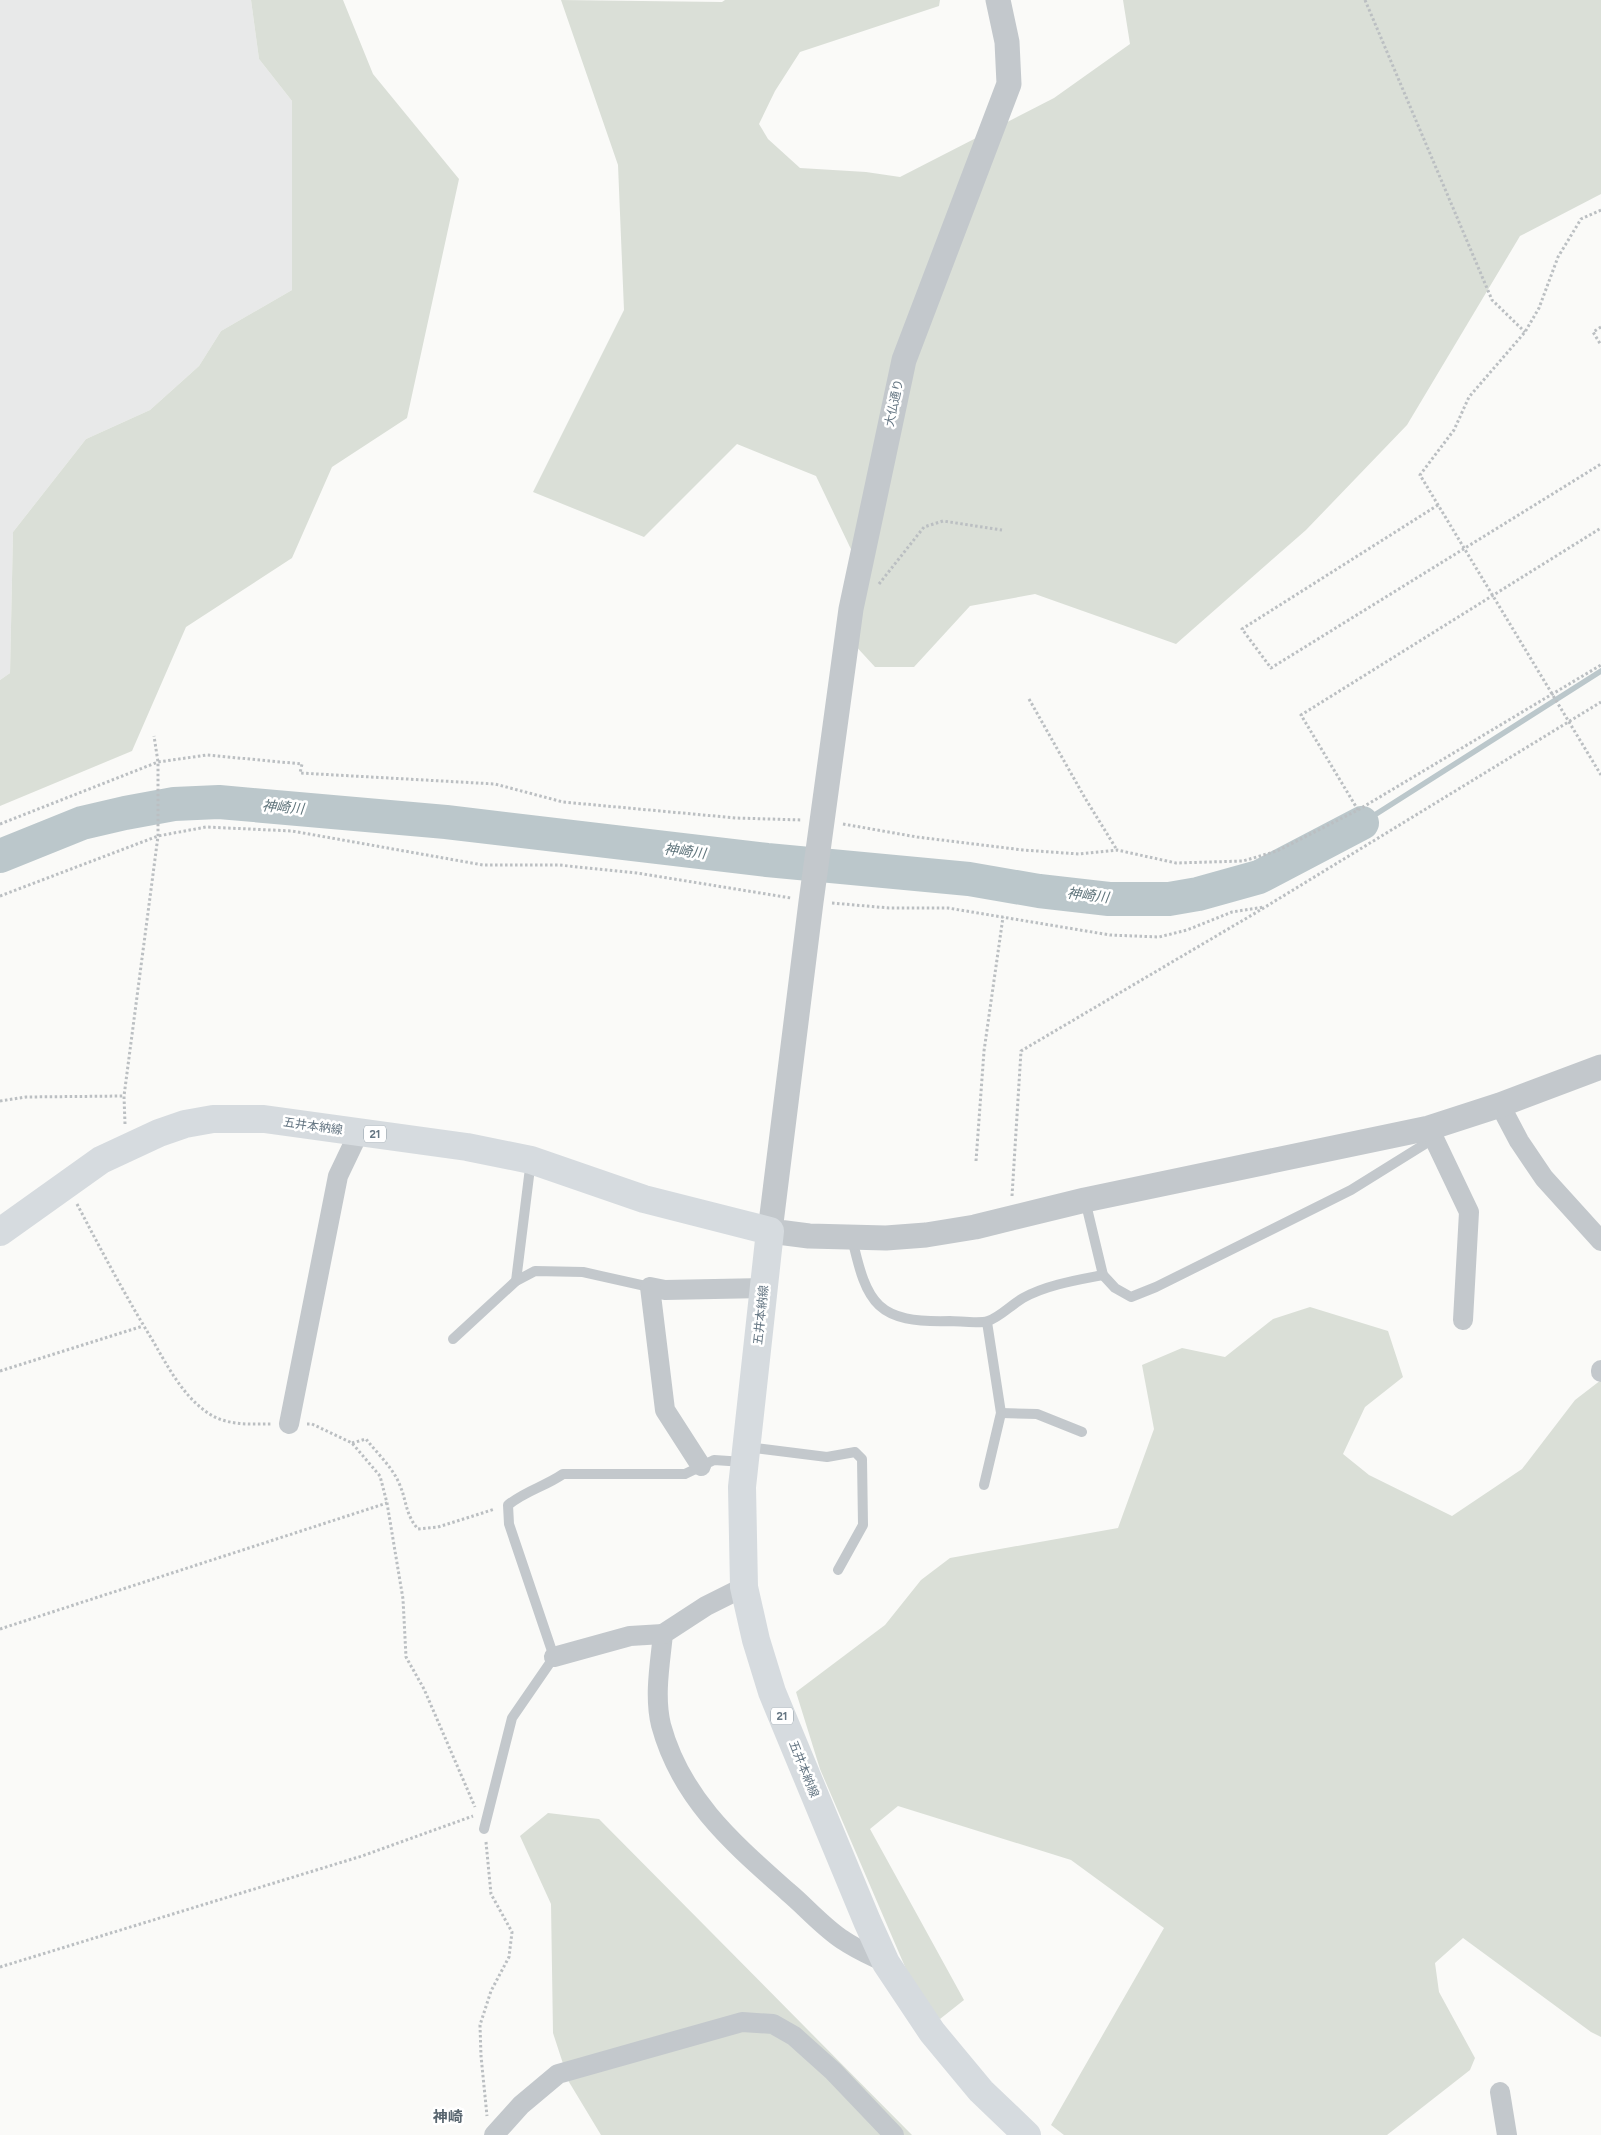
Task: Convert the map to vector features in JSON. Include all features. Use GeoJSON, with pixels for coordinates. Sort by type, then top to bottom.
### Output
{"type":"FeatureCollection","features":[{"type":"Feature","properties":{"kind":"main road","name":"五井本納線"},"geometry":{"type":"LineString","coordinates":[[0,1232],[101,1160],[159,1133],[185,1124],[213,1119],[264,1119],[466,1147],[531,1160],[644,1199],[770,1231],[742,1486],[744,1587],[756,1640],[772,1692],[866,1921],[886,1963],[932,2032],[982,2091],[1027,2135]]}},
{"type":"Feature","properties":{"kind":"street","name":"大仏通り"},"geometry":{"type":"LineString","coordinates":[[770,1231],[811,902],[851,609],[904,360],[1009,84],[1007,42],[998,0]]}},
{"type":"Feature","properties":{"kind":"street"},"geometry":{"type":"LineString","coordinates":[[770,1231],[809,1236],[886,1238],[926,1235],[1010,1219],[1085,1200],[1431,1133],[1601,1067]]}},
{"type":"Feature","properties":{"kind":"street"},"geometry":{"type":"LineString","coordinates":[[1500,1105],[1519,1141],[1544,1178],[1601,1241]]}},
{"type":"Feature","properties":{"kind":"street"},"geometry":{"type":"LineString","coordinates":[[289,1424],[338,1176],[359,1132]]}},
{"type":"Feature","properties":{"kind":"street"},"geometry":{"type":"LineString","coordinates":[[1431,1133],[1469,1212],[1462,1320]]}},
{"type":"Feature","properties":{"kind":"street"},"geometry":{"type":"LineString","coordinates":[[701,1466],[665,1410],[650,1287],[665,1290],[764,1288]]}},
{"type":"Feature","properties":{"kind":"street"},"geometry":{"type":"LineString","coordinates":[[554,1658],[630,1636],[663,1634],[706,1606],[744,1587]]}},
{"type":"Feature","properties":{"kind":"street"},"geometry":{"type":"LineString","coordinates":[[663,1634],[657,1699],[661,1724],[678,1768],[698,1803],[734,1844],[842,1940],[886,1963]]}},
{"type":"Feature","properties":{"kind":"street"},"geometry":{"type":"LineString","coordinates":[[491,2126],[522,2105],[558,2074],[742,2022],[772,2024],[794,2036],[833,2071],[894,2135]]}},
{"type":"Feature","properties":{"kind":"street"},"geometry":{"type":"LineString","coordinates":[[1500,2092],[1507,2135]]}},
{"type":"Feature","properties":{"kind":"lane"},"geometry":{"type":"LineString","coordinates":[[1085,1200],[1103,1275],[1115,1288],[1131,1297],[1156,1287],[1351,1190],[1431,1133]]}},
{"type":"Feature","properties":{"kind":"lane"},"geometry":{"type":"LineString","coordinates":[[516,1281],[531,1160]]}},
{"type":"Feature","properties":{"kind":"lane"},"geometry":{"type":"LineString","coordinates":[[851,1237],[860,1272],[871,1297],[886,1311],[905,1320],[923,1322],[987,1322],[1024,1297],[1083,1279],[1103,1275]]}},
{"type":"Feature","properties":{"kind":"lane"},"geometry":{"type":"LineString","coordinates":[[453,1339],[516,1281],[535,1271],[583,1272],[650,1287]]}},
{"type":"Feature","properties":{"kind":"lane"},"geometry":{"type":"LineString","coordinates":[[984,1485],[1001,1414],[987,1322]]}},
{"type":"Feature","properties":{"kind":"lane"},"geometry":{"type":"LineString","coordinates":[[1001,1414],[1037,1414],[1082,1432]]}},
{"type":"Feature","properties":{"kind":"lane"},"geometry":{"type":"LineString","coordinates":[[484,1829],[512,1718],[554,1658],[509,1524],[508,1505],[521,1494],[548,1484],[563,1474],[685,1474],[714,1460],[745,1454],[827,1457],[855,1452],[862,1459],[863,1525],[838,1570]]}},
{"type":"Feature","properties":{"kind":"path"},"geometry":{"type":"LineString","coordinates":[[1365,0],[1492,300],[1525,332]]}},
{"type":"Feature","properties":{"kind":"path"},"geometry":{"type":"LineString","coordinates":[[1601,210],[1581,219],[1558,257],[1538,308],[1525,332],[1469,397],[1454,430],[1420,475],[1601,775]]}},
{"type":"Feature","properties":{"kind":"path"},"geometry":{"type":"LineString","coordinates":[[1601,327],[1593,332],[1601,345]]}},
{"type":"Feature","properties":{"kind":"path"},"geometry":{"type":"LineString","coordinates":[[1438,505],[1242,628],[1271,668],[1601,464]]}},
{"type":"Feature","properties":{"kind":"path"},"geometry":{"type":"LineString","coordinates":[[851,609],[868,598],[924,526],[943,521],[1002,530]]}},
{"type":"Feature","properties":{"kind":"path"},"geometry":{"type":"LineString","coordinates":[[1358,810],[1302,715],[1601,528]]}},
{"type":"Feature","properties":{"kind":"path"},"geometry":{"type":"LineString","coordinates":[[0,824],[158,762],[207,755],[302,764],[300,774],[494,784],[564,802],[736,818],[822,821],[917,837],[1023,850],[1079,854],[1117,850],[1176,863],[1244,861],[1277,851],[1358,810],[1601,665]]}},
{"type":"Feature","properties":{"kind":"path"},"geometry":{"type":"LineString","coordinates":[[1029,699],[1117,850]]}},
{"type":"Feature","properties":{"kind":"path"},"geometry":{"type":"LineString","coordinates":[[1010,1219],[1022,1051],[1264,907],[1601,702]]}},
{"type":"Feature","properties":{"kind":"path"},"geometry":{"type":"LineString","coordinates":[[130,1146],[124,1120],[124,1096],[158,836],[158,762],[154,736]]}},
{"type":"Feature","properties":{"kind":"path"},"geometry":{"type":"LineString","coordinates":[[0,896],[158,836],[206,827],[292,832],[483,865],[559,865],[637,873],[811,902],[888,908],[948,908],[1110,935],[1159,937],[1186,930],[1232,912],[1264,907]]}},
{"type":"Feature","properties":{"kind":"path"},"geometry":{"type":"LineString","coordinates":[[976,1161],[984,1051],[1003,917]]}},
{"type":"Feature","properties":{"kind":"path"},"geometry":{"type":"LineString","coordinates":[[0,1101],[26,1097],[124,1096]]}},
{"type":"Feature","properties":{"kind":"path"},"geometry":{"type":"LineString","coordinates":[[0,1967],[362,1856],[478,1815],[424,1689],[406,1658],[403,1599],[387,1503],[380,1476],[352,1443],[312,1424],[230,1424],[209,1414],[189,1397],[143,1326],[67,1183]]}},
{"type":"Feature","properties":{"kind":"path"},"geometry":{"type":"LineString","coordinates":[[0,1371],[143,1326]]}},
{"type":"Feature","properties":{"kind":"path"},"geometry":{"type":"LineString","coordinates":[[352,1443],[366,1439],[398,1480],[405,1497],[409,1518],[418,1529],[438,1527],[508,1505]]}},
{"type":"Feature","properties":{"kind":"path"},"geometry":{"type":"LineString","coordinates":[[0,1629],[387,1503]]}},
{"type":"Feature","properties":{"kind":"path"},"geometry":{"type":"LineString","coordinates":[[484,1829],[491,1894],[512,1932],[509,1957],[491,1991],[480,2025],[480,2056],[491,2126]]}},
{"type":"Feature","properties":{"kind":"shaded area"},"geometry":{"type":"Polygon","coordinates":[[[0,0],[251,0],[259,59],[292,101],[292,290],[221,331],[199,366],[150,410],[86,439],[13,532],[10,673],[0,680],[0,0]]]}},
{"type":"Feature","properties":{"kind":"shaded area"},"geometry":{"type":"Polygon","coordinates":[[[251,0],[343,0],[373,74],[459,179],[407,418],[332,467],[292,558],[186,627],[132,751],[0,806],[0,680],[10,673],[13,532],[86,439],[150,410],[199,366],[221,331],[292,290],[292,101],[259,59],[251,0]]]}},
{"type":"Feature","properties":{"kind":"shaded area"},"geometry":{"type":"Polygon","coordinates":[[[561,0],[722,2],[725,0],[940,0],[939,6],[800,52],[775,91],[759,124],[768,139],[800,168],[866,172],[900,177],[1054,98],[1130,44],[1123,0],[1601,0],[1601,194],[1520,236],[1407,425],[1306,530],[1176,644],[1035,594],[970,606],[914,667],[875,667],[852,642],[859,566],[816,476],[737,444],[644,537],[533,492],[624,310],[618,165],[561,0]]]}},
{"type":"Feature","properties":{"kind":"shaded area"},"geometry":{"type":"Polygon","coordinates":[[[1310,1307],[1388,1331],[1403,1377],[1365,1407],[1343,1454],[1369,1475],[1452,1516],[1522,1469],[1575,1400],[1601,1380],[1601,2037],[1591,2032],[1463,1938],[1435,1963],[1439,1992],[1475,2058],[1470,2070],[1387,2135],[1064,2135],[1051,2125],[1164,1928],[1071,1860],[898,1806],[870,1829],[964,2000],[940,2019],[918,1997],[820,1769],[796,1692],[885,1625],[921,1580],[950,1558],[1118,1528],[1154,1429],[1142,1365],[1182,1348],[1225,1357],[1273,1319],[1310,1307]]]}},
{"type":"Feature","properties":{"kind":"shaded area"},"geometry":{"type":"Polygon","coordinates":[[[548,1813],[599,1819],[912,2135],[601,2135],[569,2082],[553,2033],[551,1904],[520,1836],[548,1813]]]}},
{"type":"Feature","properties":{"kind":"waterway"},"geometry":{"type":"LineString","coordinates":[[1362,823],[1601,671]]}},
{"type":"Feature","properties":{"kind":"waterway","name":"神崎川"},"geometry":{"type":"LineString","coordinates":[[0,856],[82,823],[174,804],[219,802],[446,822],[767,860],[969,879],[1039,891],[1109,899],[1169,899],[1198,894],[1259,877],[1362,823]]}},
{"type":"Feature","properties":{"kind":"district","name":"神崎"},"geometry":{"type":"Point","coordinates":[448,2117]}}]}
